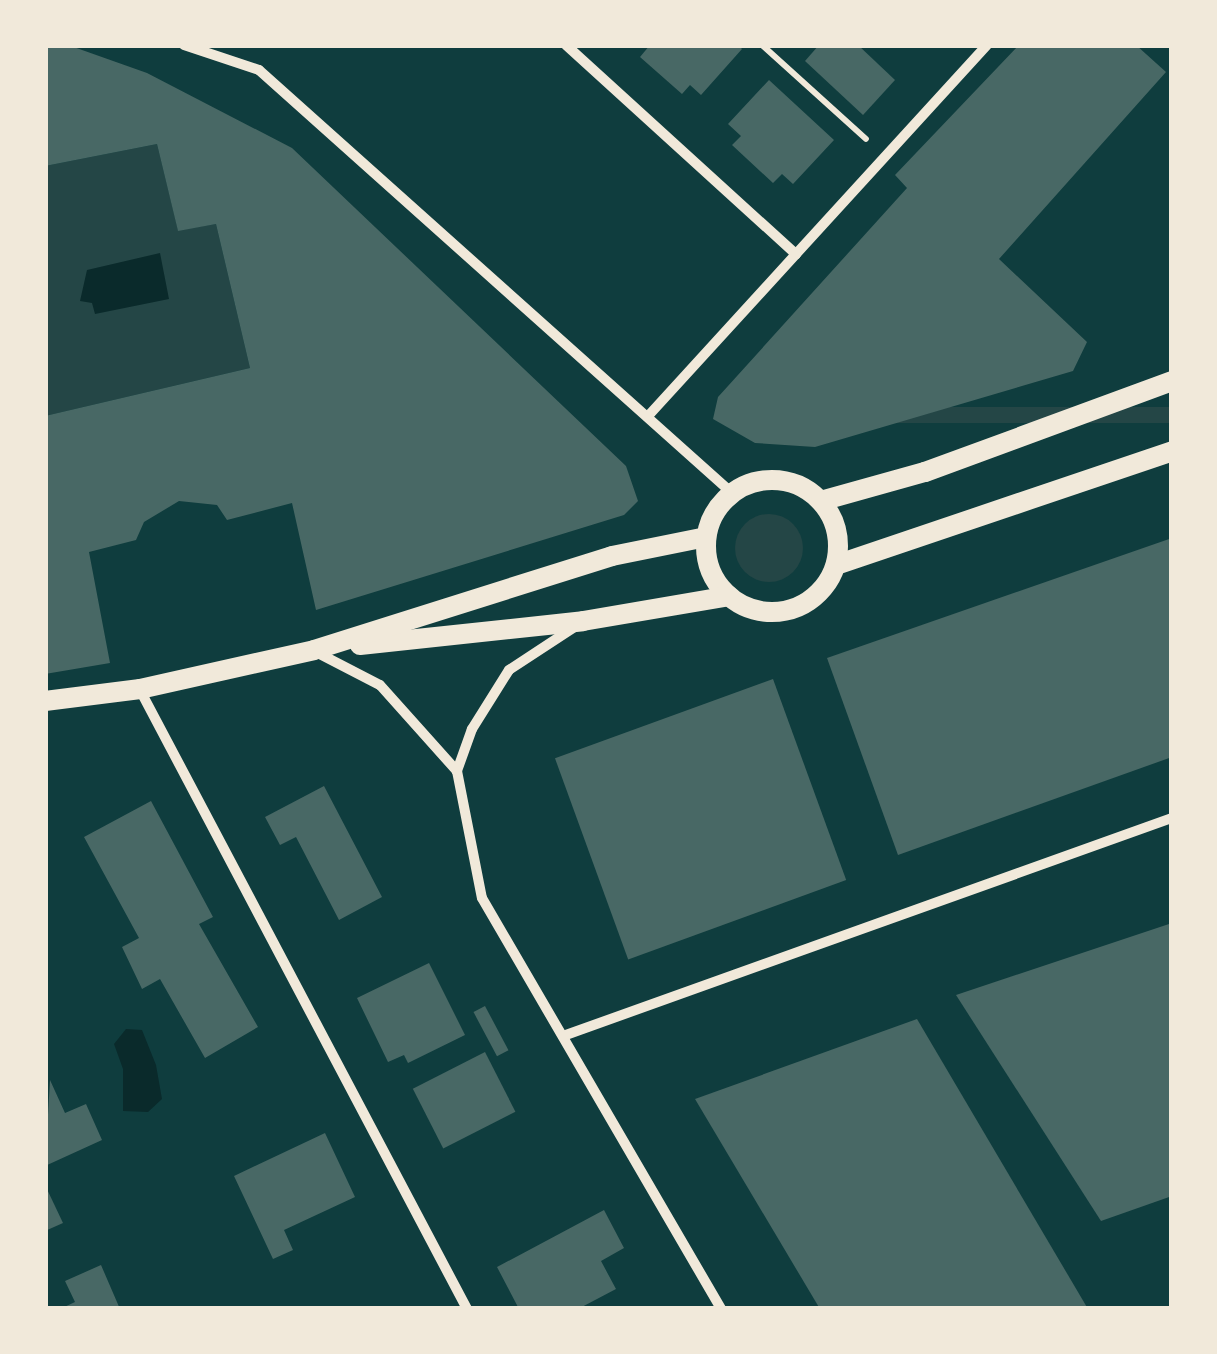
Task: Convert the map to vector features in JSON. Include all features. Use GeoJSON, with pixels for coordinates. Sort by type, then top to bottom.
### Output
{"type":"FeatureCollection","features":[{"type":"Feature","properties":{"kind":"main road"},"geometry":{"type":"LineString","coordinates":[[821,501],[925,472],[1172,381]]}},
{"type":"Feature","properties":{"kind":"main road"},"geometry":{"type":"LineString","coordinates":[[836,565],[1172,451]]}},
{"type":"Feature","properties":{"kind":"main road"},"geometry":{"type":"LineString","coordinates":[[314,650],[582,622],[729,596],[782,612],[816,596],[836,565],[834,520],[821,501],[788,481],[749,483],[732,492],[706,537],[715,579],[729,596]]}},
{"type":"Feature","properties":{"kind":"main road"},"geometry":{"type":"LineString","coordinates":[[45,701],[140,688],[314,650],[612,556],[706,537]]}},
{"type":"Feature","properties":{"kind":"street"},"geometry":{"type":"LineString","coordinates":[[184,45],[259,70],[732,492]]}},
{"type":"Feature","properties":{"kind":"street"},"geometry":{"type":"LineString","coordinates":[[566,45],[796,254]]}},
{"type":"Feature","properties":{"kind":"street"},"geometry":{"type":"LineString","coordinates":[[648,415],[987,45]]}},
{"type":"Feature","properties":{"kind":"street"},"geometry":{"type":"LineString","coordinates":[[457,772],[472,729],[509,670],[582,622]]}},
{"type":"Feature","properties":{"kind":"street"},"geometry":{"type":"LineString","coordinates":[[314,650],[380,685],[457,772],[482,898],[721,1309]]}},
{"type":"Feature","properties":{"kind":"street"},"geometry":{"type":"LineString","coordinates":[[140,688],[467,1309]]}},
{"type":"Feature","properties":{"kind":"street"},"geometry":{"type":"LineString","coordinates":[[563,1036],[1172,818]]}},
{"type":"Feature","properties":{"kind":"path"},"geometry":{"type":"LineString","coordinates":[[762,45],[885,156]]}},
{"type":"Feature","properties":{"kind":"shaded area"},"geometry":{"type":"Polygon","coordinates":[[[157,144],[178,230],[216,224],[250,368],[45,416],[45,166],[157,144]]]}},
{"type":"Feature","properties":{"kind":"shaded area"},"geometry":{"type":"Polygon","coordinates":[[[160,253],[169,299],[95,314],[92,303],[80,301],[87,270],[160,253]]]}},
{"type":"Feature","properties":{"kind":"shaded area"},"geometry":{"type":"Polygon","coordinates":[[[833,407],[1172,407],[1172,423],[833,423],[833,407]]]}},
{"type":"Feature","properties":{"kind":"shaded area"},"geometry":{"type":"Polygon","coordinates":[[[769,514],[782,516],[793,524],[801,535],[801,561],[793,572],[782,580],[769,582],[756,580],[745,572],[737,561],[735,548],[737,535],[745,524],[756,516],[769,514]]]}},
{"type":"Feature","properties":{"kind":"shaded area"},"geometry":{"type":"Polygon","coordinates":[[[126,1029],[142,1030],[156,1065],[162,1099],[148,1112],[123,1111],[123,1069],[114,1044],[126,1029]]]}},
{"type":"Feature","properties":{"kind":"building"},"geometry":{"type":"Polygon","coordinates":[[[45,45],[68,45],[147,73],[292,148],[626,466],[638,501],[624,515],[316,610],[292,503],[227,520],[217,505],[179,501],[144,522],[136,540],[89,552],[110,663],[45,674],[45,416],[250,368],[216,224],[178,231],[157,144],[45,166],[45,45]]]}},
{"type":"Feature","properties":{"kind":"building"},"geometry":{"type":"Polygon","coordinates":[[[650,45],[738,45],[742,49],[701,95],[690,85],[682,94],[640,57],[650,45]]]}},
{"type":"Feature","properties":{"kind":"building"},"geometry":{"type":"Polygon","coordinates":[[[819,45],[858,45],[895,80],[863,115],[805,61],[819,45]]]}},
{"type":"Feature","properties":{"kind":"building"},"geometry":{"type":"Polygon","coordinates":[[[1019,45],[1136,45],[1166,72],[999,259],[1087,342],[1073,371],[815,447],[755,443],[713,419],[718,397],[907,188],[895,175],[1019,45]]]}},
{"type":"Feature","properties":{"kind":"building"},"geometry":{"type":"Polygon","coordinates":[[[769,80],[834,140],[793,184],[782,174],[773,183],[732,145],[741,136],[728,124],[769,80]]]}},
{"type":"Feature","properties":{"kind":"building"},"geometry":{"type":"Polygon","coordinates":[[[1172,538],[1172,757],[898,855],[827,658],[1172,538]]]}},
{"type":"Feature","properties":{"kind":"building"},"geometry":{"type":"Polygon","coordinates":[[[773,679],[846,880],[628,959],[555,758],[773,679]]]}},
{"type":"Feature","properties":{"kind":"building"},"geometry":{"type":"Polygon","coordinates":[[[324,786],[382,897],[339,920],[296,837],[280,845],[265,817],[324,786]]]}},
{"type":"Feature","properties":{"kind":"building"},"geometry":{"type":"Polygon","coordinates":[[[151,801],[213,917],[199,924],[258,1027],[205,1058],[160,979],[142,989],[122,947],[139,938],[84,837],[151,801]]]}},
{"type":"Feature","properties":{"kind":"building"},"geometry":{"type":"Polygon","coordinates":[[[1172,923],[1172,1196],[1101,1221],[956,995],[1172,923]]]}},
{"type":"Feature","properties":{"kind":"building"},"geometry":{"type":"Polygon","coordinates":[[[429,963],[465,1035],[408,1063],[404,1055],[388,1062],[357,998],[429,963]]]}},
{"type":"Feature","properties":{"kind":"building"},"geometry":{"type":"Polygon","coordinates":[[[485,1006],[508,1050],[497,1056],[474,1012],[485,1006]]]}},
{"type":"Feature","properties":{"kind":"building"},"geometry":{"type":"Polygon","coordinates":[[[917,1019],[1088,1309],[820,1309],[695,1099],[917,1019]]]}},
{"type":"Feature","properties":{"kind":"building"},"geometry":{"type":"Polygon","coordinates":[[[485,1052],[515,1112],[443,1148],[413,1089],[485,1052]]]}},
{"type":"Feature","properties":{"kind":"building"},"geometry":{"type":"Polygon","coordinates":[[[50,1080],[65,1113],[86,1104],[102,1140],[45,1166],[50,1080]]]}},
{"type":"Feature","properties":{"kind":"building"},"geometry":{"type":"Polygon","coordinates":[[[325,1133],[355,1197],[284,1230],[293,1250],[273,1259],[234,1176],[325,1133]]]}},
{"type":"Feature","properties":{"kind":"building"},"geometry":{"type":"Polygon","coordinates":[[[45,1185],[63,1223],[45,1231],[45,1185]]]}},
{"type":"Feature","properties":{"kind":"building"},"geometry":{"type":"Polygon","coordinates":[[[604,1210],[624,1248],[601,1261],[616,1289],[578,1309],[519,1309],[497,1267],[604,1210]]]}},
{"type":"Feature","properties":{"kind":"building"},"geometry":{"type":"Polygon","coordinates":[[[101,1265],[120,1309],[60,1309],[75,1302],[65,1281],[101,1265]]]}}]}
